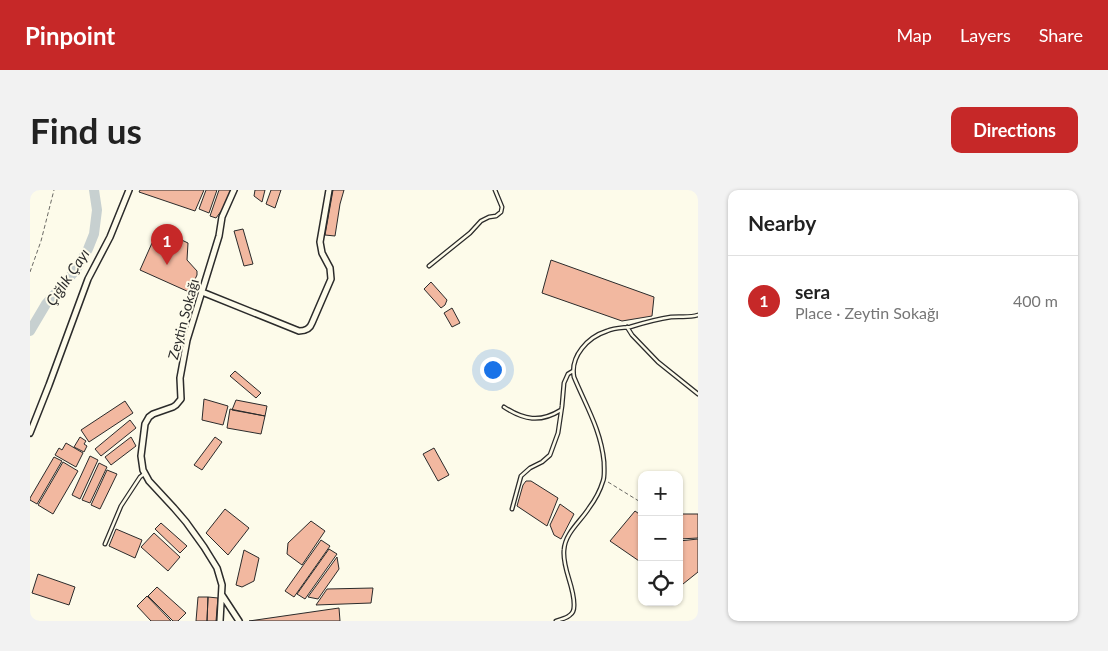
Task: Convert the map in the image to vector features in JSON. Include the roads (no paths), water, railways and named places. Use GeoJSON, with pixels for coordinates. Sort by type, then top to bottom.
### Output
{"type":"FeatureCollection","features":[{"type":"Feature","properties":{"kind":"street"},"geometry":{"type":"LineString","coordinates":[[30,433],[88,279],[110,237],[129,190]]}},
{"type":"Feature","properties":{"kind":"street","name":"Zeytin Sokağı"},"geometry":{"type":"LineString","coordinates":[[144,474],[140,461],[146,420],[153,414],[173,407],[181,399],[180,378],[187,340],[219,236],[222,217],[234,190]]}},
{"type":"Feature","properties":{"kind":"street"},"geometry":{"type":"LineString","coordinates":[[202,292],[300,330],[304,331],[309,328],[331,279],[330,268],[322,253],[320,242],[328,190]]}},
{"type":"Feature","properties":{"kind":"street"},"geometry":{"type":"LineString","coordinates":[[144,474],[180,515],[217,568],[222,594],[220,621]]}},
{"type":"Feature","properties":{"kind":"street"},"geometry":{"type":"LineString","coordinates":[[222,594],[239,621]]}},
{"type":"Feature","properties":{"kind":"lane"},"geometry":{"type":"LineString","coordinates":[[429,266],[482,222],[501,212],[502,206],[495,190]]}},
{"type":"Feature","properties":{"kind":"lane"},"geometry":{"type":"LineString","coordinates":[[556,621],[569,616],[573,612],[574,606],[564,553],[566,541],[592,504],[604,480],[604,460],[601,441],[594,420],[574,377],[574,364],[579,352],[588,341],[608,330],[671,317],[688,318],[698,315]]}},
{"type":"Feature","properties":{"kind":"lane"},"geometry":{"type":"LineString","coordinates":[[627,327],[632,335],[658,362],[698,394]]}},
{"type":"Feature","properties":{"kind":"lane"},"geometry":{"type":"LineString","coordinates":[[512,509],[521,476],[550,456],[558,433],[564,383],[568,374],[573,370]]}},
{"type":"Feature","properties":{"kind":"lane"},"geometry":{"type":"LineString","coordinates":[[504,407],[515,414],[540,419],[551,416],[561,410]]}},
{"type":"Feature","properties":{"kind":"lane"},"geometry":{"type":"LineString","coordinates":[[105,544],[121,506],[144,474]]}},
{"type":"Feature","properties":{"kind":"waterway","name":"Çığlık Çayı"},"geometry":{"type":"LineString","coordinates":[[30,331],[46,304],[75,271],[88,249],[94,234],[97,210],[94,190]]}},
{"type":"Feature","properties":{"kind":"place","name":"sera"},"geometry":{"type":"Point","coordinates":[167,265]}}]}
